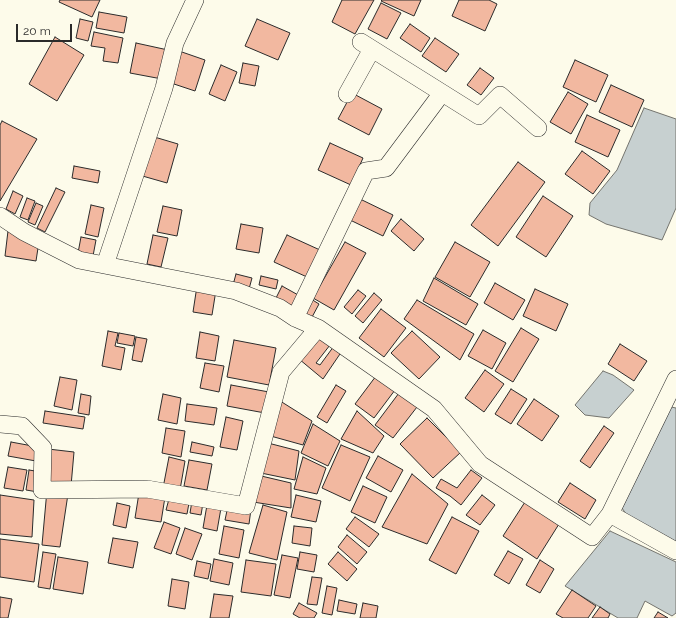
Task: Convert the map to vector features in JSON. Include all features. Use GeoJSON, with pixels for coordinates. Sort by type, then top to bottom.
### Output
{"type":"FeatureCollection","features":[{"type":"Feature","properties":{"kind":"street"},"geometry":{"type":"LineString","coordinates":[[105,265],[164,88],[176,43],[195,0]]}},
{"type":"Feature","properties":{"kind":"street"},"geometry":{"type":"LineString","coordinates":[[347,94],[366,46],[479,116],[500,95],[538,128]]}},
{"type":"Feature","properties":{"kind":"street"},"geometry":{"type":"LineString","coordinates":[[294,318],[366,171],[386,168],[442,93]]}},
{"type":"Feature","properties":{"kind":"street"},"geometry":{"type":"LineString","coordinates":[[0,216],[24,232],[78,260],[236,291],[280,308],[294,318],[318,328],[434,409],[480,464],[592,537],[610,514],[676,379]]}},
{"type":"Feature","properties":{"kind":"street"},"geometry":{"type":"LineString","coordinates":[[0,424],[22,426],[44,448],[42,490],[147,488],[246,506],[280,372],[318,328]]}},
{"type":"Feature","properties":{"kind":"street"},"geometry":{"type":"LineString","coordinates":[[610,514],[676,552]]}},
{"type":"Feature","properties":{"kind":"shaded area"},"geometry":{"type":"Polygon","coordinates":[[[644,108],[676,119],[676,208],[662,240],[606,224],[589,215],[590,203],[617,170],[644,108]]]}},
{"type":"Feature","properties":{"kind":"shaded area"},"geometry":{"type":"Polygon","coordinates":[[[603,371],[613,375],[634,390],[609,418],[585,415],[575,405],[603,371]]]}},
{"type":"Feature","properties":{"kind":"shaded area"},"geometry":{"type":"Polygon","coordinates":[[[671,407],[676,408],[676,545],[628,517],[622,508],[671,407]]]}},
{"type":"Feature","properties":{"kind":"shaded area"},"geometry":{"type":"Polygon","coordinates":[[[610,531],[676,562],[676,613],[672,616],[645,601],[637,618],[618,618],[565,586],[610,531]]]}},
{"type":"Feature","properties":{"kind":"building"},"geometry":{"type":"Polygon","coordinates":[[[60,0],[100,0],[92,17],[59,2],[60,0]]]}},
{"type":"Feature","properties":{"kind":"building"},"geometry":{"type":"Polygon","coordinates":[[[342,0],[374,0],[355,34],[332,22],[342,0]]]}},
{"type":"Feature","properties":{"kind":"building"},"geometry":{"type":"Polygon","coordinates":[[[421,0],[414,16],[381,1],[421,0]]]}},
{"type":"Feature","properties":{"kind":"building"},"geometry":{"type":"Polygon","coordinates":[[[459,0],[489,0],[497,4],[485,31],[452,16],[459,0]]]}},
{"type":"Feature","properties":{"kind":"building"},"geometry":{"type":"Polygon","coordinates":[[[381,3],[401,13],[387,39],[368,29],[381,3]]]}},
{"type":"Feature","properties":{"kind":"building"},"geometry":{"type":"Polygon","coordinates":[[[99,12],[127,17],[124,33],[96,28],[99,12]]]}},
{"type":"Feature","properties":{"kind":"building"},"geometry":{"type":"Polygon","coordinates":[[[80,19],[93,22],[88,41],[76,38],[80,19]]]}},
{"type":"Feature","properties":{"kind":"building"},"geometry":{"type":"Polygon","coordinates":[[[257,19],[290,33],[278,60],[245,46],[257,19]]]}},
{"type":"Feature","properties":{"kind":"building"},"geometry":{"type":"Polygon","coordinates":[[[410,24],[430,38],[421,52],[400,38],[410,24]]]}},
{"type":"Feature","properties":{"kind":"building"},"geometry":{"type":"Polygon","coordinates":[[[94,32],[123,38],[118,63],[103,61],[105,48],[91,46],[94,32]]]}},
{"type":"Feature","properties":{"kind":"building"},"geometry":{"type":"Polygon","coordinates":[[[55,37],[84,55],[57,101],[29,84],[55,37]]]}},
{"type":"Feature","properties":{"kind":"building"},"geometry":{"type":"Polygon","coordinates":[[[435,38],[459,54],[446,72],[422,56],[435,38]]]}},
{"type":"Feature","properties":{"kind":"building"},"geometry":{"type":"Polygon","coordinates":[[[136,43],[168,50],[162,79],[130,73],[136,43]]]}},
{"type":"Feature","properties":{"kind":"building"},"geometry":{"type":"Polygon","coordinates":[[[179,51],[205,60],[195,91],[168,82],[179,51]]]}},
{"type":"Feature","properties":{"kind":"building"},"geometry":{"type":"Polygon","coordinates":[[[575,60],[608,75],[596,102],[563,87],[575,60]]]}},
{"type":"Feature","properties":{"kind":"building"},"geometry":{"type":"Polygon","coordinates":[[[243,63],[259,66],[255,86],[239,83],[243,63]]]}},
{"type":"Feature","properties":{"kind":"building"},"geometry":{"type":"Polygon","coordinates":[[[221,65],[237,72],[225,101],[209,94],[221,65]]]}},
{"type":"Feature","properties":{"kind":"building"},"geometry":{"type":"Polygon","coordinates":[[[480,68],[494,78],[481,95],[467,85],[480,68]]]}},
{"type":"Feature","properties":{"kind":"building"},"geometry":{"type":"Polygon","coordinates":[[[611,85],[644,100],[632,127],[599,112],[611,85]]]}},
{"type":"Feature","properties":{"kind":"building"},"geometry":{"type":"Polygon","coordinates":[[[568,92],[588,104],[571,134],[550,122],[568,92]]]}},
{"type":"Feature","properties":{"kind":"building"},"geometry":{"type":"Polygon","coordinates":[[[352,93],[382,109],[369,135],[338,119],[352,93]]]}},
{"type":"Feature","properties":{"kind":"building"},"geometry":{"type":"Polygon","coordinates":[[[587,115],[620,130],[608,157],[575,142],[587,115]]]}},
{"type":"Feature","properties":{"kind":"building"},"geometry":{"type":"Polygon","coordinates":[[[2,121],[37,139],[0,201],[0,125],[2,121]]]}},
{"type":"Feature","properties":{"kind":"building"},"geometry":{"type":"Polygon","coordinates":[[[151,136],[178,144],[167,183],[139,175],[151,136]]]}},
{"type":"Feature","properties":{"kind":"building"},"geometry":{"type":"Polygon","coordinates":[[[330,143],[363,158],[351,185],[318,170],[330,143]]]}},
{"type":"Feature","properties":{"kind":"building"},"geometry":{"type":"Polygon","coordinates":[[[582,151],[610,171],[593,194],[565,174],[582,151]]]}},
{"type":"Feature","properties":{"kind":"building"},"geometry":{"type":"Polygon","coordinates":[[[518,162],[545,182],[498,246],[471,225],[518,162]]]}},
{"type":"Feature","properties":{"kind":"building"},"geometry":{"type":"Polygon","coordinates":[[[74,166],[100,171],[98,183],[72,178],[74,166]]]}},
{"type":"Feature","properties":{"kind":"building"},"geometry":{"type":"Polygon","coordinates":[[[56,188],[65,192],[45,232],[37,228],[56,188]]]}},
{"type":"Feature","properties":{"kind":"building"},"geometry":{"type":"Polygon","coordinates":[[[13,191],[23,196],[15,214],[6,209],[13,191]]]}},
{"type":"Feature","properties":{"kind":"building"},"geometry":{"type":"Polygon","coordinates":[[[543,196],[573,216],[546,257],[516,237],[543,196]]]}},
{"type":"Feature","properties":{"kind":"building"},"geometry":{"type":"Polygon","coordinates":[[[27,198],[35,201],[28,220],[20,217],[27,198]]]}},
{"type":"Feature","properties":{"kind":"building"},"geometry":{"type":"Polygon","coordinates":[[[358,198],[393,215],[383,236],[348,219],[358,198]]]}},
{"type":"Feature","properties":{"kind":"building"},"geometry":{"type":"Polygon","coordinates":[[[36,203],[43,206],[35,225],[28,222],[36,203]]]}},
{"type":"Feature","properties":{"kind":"building"},"geometry":{"type":"Polygon","coordinates":[[[91,205],[104,208],[98,237],[85,234],[91,205]]]}},
{"type":"Feature","properties":{"kind":"building"},"geometry":{"type":"Polygon","coordinates":[[[163,206],[182,210],[177,236],[157,232],[163,206]]]}},
{"type":"Feature","properties":{"kind":"building"},"geometry":{"type":"Polygon","coordinates":[[[401,219],[424,239],[414,251],[391,231],[401,219]]]}},
{"type":"Feature","properties":{"kind":"building"},"geometry":{"type":"Polygon","coordinates":[[[241,224],[263,228],[259,253],[236,249],[241,224]]]}},
{"type":"Feature","properties":{"kind":"building"},"geometry":{"type":"Polygon","coordinates":[[[8,231],[40,235],[36,261],[5,256],[8,231]]]}},
{"type":"Feature","properties":{"kind":"building"},"geometry":{"type":"Polygon","coordinates":[[[153,235],[168,238],[161,267],[147,264],[153,235]]]}},
{"type":"Feature","properties":{"kind":"building"},"geometry":{"type":"Polygon","coordinates":[[[287,235],[320,250],[307,277],[274,262],[287,235]]]}},
{"type":"Feature","properties":{"kind":"building"},"geometry":{"type":"Polygon","coordinates":[[[81,237],[96,240],[93,256],[78,253],[81,237]]]}},
{"type":"Feature","properties":{"kind":"building"},"geometry":{"type":"Polygon","coordinates":[[[345,242],[366,253],[334,310],[313,298],[345,242]]]}},
{"type":"Feature","properties":{"kind":"building"},"geometry":{"type":"Polygon","coordinates":[[[455,242],[490,262],[470,297],[435,277],[455,242]]]}},
{"type":"Feature","properties":{"kind":"building"},"geometry":{"type":"Polygon","coordinates":[[[236,274],[252,278],[249,289],[233,285],[236,274]]]}},
{"type":"Feature","properties":{"kind":"building"},"geometry":{"type":"Polygon","coordinates":[[[261,276],[278,280],[276,289],[259,285],[261,276]]]}},
{"type":"Feature","properties":{"kind":"building"},"geometry":{"type":"Polygon","coordinates":[[[434,278],[478,304],[466,325],[423,301],[434,278]]]}},
{"type":"Feature","properties":{"kind":"building"},"geometry":{"type":"Polygon","coordinates":[[[495,283],[525,300],[513,320],[484,303],[495,283]]]}},
{"type":"Feature","properties":{"kind":"building"},"geometry":{"type":"Polygon","coordinates":[[[197,286],[216,290],[212,315],[193,312],[197,286]]]}},
{"type":"Feature","properties":{"kind":"building"},"geometry":{"type":"Polygon","coordinates":[[[282,286],[300,296],[293,308],[276,298],[282,286]]]}},
{"type":"Feature","properties":{"kind":"building"},"geometry":{"type":"Polygon","coordinates":[[[535,289],[568,304],[556,331],[523,316],[535,289]]]}},
{"type":"Feature","properties":{"kind":"building"},"geometry":{"type":"Polygon","coordinates":[[[358,290],[366,296],[352,314],[344,307],[358,290]]]}},
{"type":"Feature","properties":{"kind":"building"},"geometry":{"type":"Polygon","coordinates":[[[374,293],[382,300],[363,323],[355,316],[374,293]]]}},
{"type":"Feature","properties":{"kind":"building"},"geometry":{"type":"Polygon","coordinates":[[[311,299],[319,304],[311,319],[303,314],[311,299]]]}},
{"type":"Feature","properties":{"kind":"building"},"geometry":{"type":"Polygon","coordinates":[[[417,300],[474,334],[460,360],[404,319],[417,300]]]}},
{"type":"Feature","properties":{"kind":"building"},"geometry":{"type":"Polygon","coordinates":[[[381,309],[406,328],[384,357],[359,338],[381,309]]]}},
{"type":"Feature","properties":{"kind":"building"},"geometry":{"type":"Polygon","coordinates":[[[521,328],[539,339],[513,382],[495,371],[521,328]]]}},
{"type":"Feature","properties":{"kind":"building"},"geometry":{"type":"Polygon","coordinates":[[[483,330],[506,343],[492,369],[468,356],[483,330]]]}},
{"type":"Feature","properties":{"kind":"building"},"geometry":{"type":"Polygon","coordinates":[[[108,331],[118,333],[115,346],[125,348],[121,370],[102,366],[108,331]]]}},
{"type":"Feature","properties":{"kind":"building"},"geometry":{"type":"Polygon","coordinates":[[[412,331],[440,357],[419,379],[391,353],[412,331]]]}},
{"type":"Feature","properties":{"kind":"building"},"geometry":{"type":"Polygon","coordinates":[[[200,332],[219,336],[215,361],[196,358],[200,332]]]}},
{"type":"Feature","properties":{"kind":"building"},"geometry":{"type":"Polygon","coordinates":[[[119,333],[135,336],[133,346],[117,343],[119,333]]]}},
{"type":"Feature","properties":{"kind":"building"},"geometry":{"type":"Polygon","coordinates":[[[317,335],[330,345],[316,363],[320,365],[334,346],[342,351],[323,379],[299,359],[317,335]]]}},
{"type":"Feature","properties":{"kind":"building"},"geometry":{"type":"Polygon","coordinates":[[[136,337],[147,339],[142,362],[132,360],[136,337]]]}},
{"type":"Feature","properties":{"kind":"building"},"geometry":{"type":"Polygon","coordinates":[[[234,340],[276,348],[269,385],[227,377],[234,340]]]}},
{"type":"Feature","properties":{"kind":"building"},"geometry":{"type":"Polygon","coordinates":[[[620,344],[647,361],[634,381],[608,364],[620,344]]]}},
{"type":"Feature","properties":{"kind":"building"},"geometry":{"type":"Polygon","coordinates":[[[205,363],[224,366],[219,392],[200,388],[205,363]]]}},
{"type":"Feature","properties":{"kind":"building"},"geometry":{"type":"Polygon","coordinates":[[[485,370],[504,384],[484,412],[465,398],[485,370]]]}},
{"type":"Feature","properties":{"kind":"building"},"geometry":{"type":"Polygon","coordinates":[[[379,372],[398,386],[374,418],[355,404],[379,372]]]}},
{"type":"Feature","properties":{"kind":"building"},"geometry":{"type":"Polygon","coordinates":[[[60,377],[77,380],[72,410],[54,406],[60,377]]]}},
{"type":"Feature","properties":{"kind":"building"},"geometry":{"type":"Polygon","coordinates":[[[231,385],[269,392],[265,413],[227,406],[231,385]]]}},
{"type":"Feature","properties":{"kind":"building"},"geometry":{"type":"Polygon","coordinates":[[[336,385],[346,391],[327,423],[317,417],[336,385]]]}},
{"type":"Feature","properties":{"kind":"building"},"geometry":{"type":"Polygon","coordinates":[[[511,389],[527,399],[511,424],[495,414],[511,389]]]}},
{"type":"Feature","properties":{"kind":"building"},"geometry":{"type":"Polygon","coordinates":[[[399,393],[417,407],[393,438],[375,425],[399,393]]]}},
{"type":"Feature","properties":{"kind":"building"},"geometry":{"type":"Polygon","coordinates":[[[81,394],[91,396],[89,415],[78,413],[81,394]]]}},
{"type":"Feature","properties":{"kind":"building"},"geometry":{"type":"Polygon","coordinates":[[[163,394],[181,398],[177,424],[158,420],[163,394]]]}},
{"type":"Feature","properties":{"kind":"building"},"geometry":{"type":"Polygon","coordinates":[[[277,399],[312,421],[303,445],[267,435],[277,399]]]}},
{"type":"Feature","properties":{"kind":"building"},"geometry":{"type":"Polygon","coordinates":[[[534,399],[559,416],[542,441],[517,424],[534,399]]]}},
{"type":"Feature","properties":{"kind":"building"},"geometry":{"type":"Polygon","coordinates":[[[187,404],[217,408],[214,425],[185,421],[187,404]]]}},
{"type":"Feature","properties":{"kind":"building"},"geometry":{"type":"Polygon","coordinates":[[[45,411],[85,417],[83,429],[43,423],[45,411]]]}},
{"type":"Feature","properties":{"kind":"building"},"geometry":{"type":"Polygon","coordinates":[[[357,411],[384,436],[373,453],[341,439],[357,411]]]}},
{"type":"Feature","properties":{"kind":"building"},"geometry":{"type":"Polygon","coordinates":[[[226,417],[243,421],[237,450],[220,447],[226,417]]]}},
{"type":"Feature","properties":{"kind":"building"},"geometry":{"type":"Polygon","coordinates":[[[427,418],[461,452],[433,478],[400,444],[427,418]]]}},
{"type":"Feature","properties":{"kind":"building"},"geometry":{"type":"Polygon","coordinates":[[[313,424],[340,441],[328,466],[301,453],[313,424]]]}},
{"type":"Feature","properties":{"kind":"building"},"geometry":{"type":"Polygon","coordinates":[[[604,426],[614,433],[590,468],[580,461],[604,426]]]}},
{"type":"Feature","properties":{"kind":"building"},"geometry":{"type":"Polygon","coordinates":[[[166,428],[185,431],[181,457],[162,453],[166,428]]]}},
{"type":"Feature","properties":{"kind":"building"},"geometry":{"type":"Polygon","coordinates":[[[11,442],[38,447],[36,461],[8,456],[11,442]]]}},
{"type":"Feature","properties":{"kind":"building"},"geometry":{"type":"Polygon","coordinates":[[[192,442],[214,447],[212,456],[190,452],[192,442]]]}},
{"type":"Feature","properties":{"kind":"building"},"geometry":{"type":"Polygon","coordinates":[[[264,442],[299,451],[295,480],[256,472],[264,442]]]}},
{"type":"Feature","properties":{"kind":"building"},"geometry":{"type":"Polygon","coordinates":[[[341,445],[370,457],[350,501],[322,488],[341,445]]]}},
{"type":"Feature","properties":{"kind":"building"},"geometry":{"type":"Polygon","coordinates":[[[48,449],[74,452],[71,486],[45,484],[48,449]]]}},
{"type":"Feature","properties":{"kind":"building"},"geometry":{"type":"Polygon","coordinates":[[[378,456],[403,470],[391,492],[366,478],[378,456]]]}},
{"type":"Feature","properties":{"kind":"building"},"geometry":{"type":"Polygon","coordinates":[[[169,457],[185,461],[180,490],[163,488],[169,457]]]}},
{"type":"Feature","properties":{"kind":"building"},"geometry":{"type":"Polygon","coordinates":[[[303,457],[326,468],[317,494],[294,489],[303,457]]]}},
{"type":"Feature","properties":{"kind":"building"},"geometry":{"type":"Polygon","coordinates":[[[189,460],[212,464],[207,490],[184,486],[189,460]]]}},
{"type":"Feature","properties":{"kind":"building"},"geometry":{"type":"Polygon","coordinates":[[[8,467],[27,470],[23,491],[4,488],[8,467]]]}},
{"type":"Feature","properties":{"kind":"building"},"geometry":{"type":"Polygon","coordinates":[[[29,470],[41,472],[38,492],[26,490],[29,470]]]}},
{"type":"Feature","properties":{"kind":"building"},"geometry":{"type":"Polygon","coordinates":[[[471,470],[482,478],[461,505],[450,496],[436,488],[441,479],[457,488],[471,470]]]}},
{"type":"Feature","properties":{"kind":"building"},"geometry":{"type":"Polygon","coordinates":[[[412,474],[448,504],[427,544],[382,527],[412,474]]]}},
{"type":"Feature","properties":{"kind":"building"},"geometry":{"type":"Polygon","coordinates":[[[257,475],[291,483],[291,508],[253,502],[257,475]]]}},
{"type":"Feature","properties":{"kind":"building"},"geometry":{"type":"Polygon","coordinates":[[[570,483],[596,500],[585,519],[558,502],[570,483]]]}},
{"type":"Feature","properties":{"kind":"building"},"geometry":{"type":"Polygon","coordinates":[[[363,486],[387,497],[375,523],[351,512],[363,486]]]}},
{"type":"Feature","properties":{"kind":"building"},"geometry":{"type":"Polygon","coordinates":[[[47,490],[68,494],[60,547],[42,545],[47,490]]]}},
{"type":"Feature","properties":{"kind":"building"},"geometry":{"type":"Polygon","coordinates":[[[139,493],[165,497],[161,522],[135,518],[139,493]]]}},
{"type":"Feature","properties":{"kind":"building"},"geometry":{"type":"Polygon","coordinates":[[[0,495],[34,500],[32,537],[0,534],[0,495]]]}},
{"type":"Feature","properties":{"kind":"building"},"geometry":{"type":"Polygon","coordinates":[[[296,495],[321,501],[316,522],[291,517],[296,495]]]}},
{"type":"Feature","properties":{"kind":"building"},"geometry":{"type":"Polygon","coordinates":[[[482,495],[495,505],[480,525],[466,515],[482,495]]]}},
{"type":"Feature","properties":{"kind":"building"},"geometry":{"type":"Polygon","coordinates":[[[169,499],[189,503],[187,514],[166,510],[169,499]]]}},
{"type":"Feature","properties":{"kind":"building"},"geometry":{"type":"Polygon","coordinates":[[[192,501],[203,503],[201,515],[190,513],[192,501]]]}},
{"type":"Feature","properties":{"kind":"building"},"geometry":{"type":"Polygon","coordinates":[[[525,502],[559,524],[537,559],[503,536],[525,502]]]}},
{"type":"Feature","properties":{"kind":"building"},"geometry":{"type":"Polygon","coordinates":[[[117,503],[130,506],[126,528],[113,525],[117,503]]]}},
{"type":"Feature","properties":{"kind":"building"},"geometry":{"type":"Polygon","coordinates":[[[207,505],[221,508],[217,531],[203,528],[207,505]]]}},
{"type":"Feature","properties":{"kind":"building"},"geometry":{"type":"Polygon","coordinates":[[[263,505],[287,512],[277,560],[249,553],[263,505]]]}},
{"type":"Feature","properties":{"kind":"building"},"geometry":{"type":"Polygon","coordinates":[[[228,506],[251,509],[249,524],[225,520],[228,506]]]}},
{"type":"Feature","properties":{"kind":"building"},"geometry":{"type":"Polygon","coordinates":[[[355,517],[379,534],[369,547],[346,529],[355,517]]]}},
{"type":"Feature","properties":{"kind":"building"},"geometry":{"type":"Polygon","coordinates":[[[452,517],[479,531],[456,574],[429,560],[452,517]]]}},
{"type":"Feature","properties":{"kind":"building"},"geometry":{"type":"Polygon","coordinates":[[[164,522],[180,528],[171,554],[154,548],[164,522]]]}},
{"type":"Feature","properties":{"kind":"building"},"geometry":{"type":"Polygon","coordinates":[[[224,526],[244,530],[239,558],[219,554],[224,526]]]}},
{"type":"Feature","properties":{"kind":"building"},"geometry":{"type":"Polygon","coordinates":[[[294,526],[312,528],[310,546],[292,543],[294,526]]]}},
{"type":"Feature","properties":{"kind":"building"},"geometry":{"type":"Polygon","coordinates":[[[185,528],[202,534],[192,560],[176,554],[185,528]]]}},
{"type":"Feature","properties":{"kind":"building"},"geometry":{"type":"Polygon","coordinates":[[[347,535],[367,552],[357,564],[338,547],[347,535]]]}},
{"type":"Feature","properties":{"kind":"building"},"geometry":{"type":"Polygon","coordinates":[[[113,538],[138,542],[133,568],[108,563],[113,538]]]}},
{"type":"Feature","properties":{"kind":"building"},"geometry":{"type":"Polygon","coordinates":[[[0,539],[39,544],[34,582],[0,577],[0,539]]]}},
{"type":"Feature","properties":{"kind":"building"},"geometry":{"type":"Polygon","coordinates":[[[508,551],[523,559],[509,584],[494,575],[508,551]]]}},
{"type":"Feature","properties":{"kind":"building"},"geometry":{"type":"Polygon","coordinates":[[[43,552],[56,554],[50,589],[38,587],[43,552]]]}},
{"type":"Feature","properties":{"kind":"building"},"geometry":{"type":"Polygon","coordinates":[[[300,552],[317,555],[314,572],[297,569],[300,552]]]}},
{"type":"Feature","properties":{"kind":"building"},"geometry":{"type":"Polygon","coordinates":[[[338,552],[357,569],[347,581],[328,564],[338,552]]]}},
{"type":"Feature","properties":{"kind":"building"},"geometry":{"type":"Polygon","coordinates":[[[282,555],[298,558],[290,598],[274,595],[282,555]]]}},
{"type":"Feature","properties":{"kind":"building"},"geometry":{"type":"Polygon","coordinates":[[[58,557],[88,562],[83,594],[53,589],[58,557]]]}},
{"type":"Feature","properties":{"kind":"building"},"geometry":{"type":"Polygon","coordinates":[[[214,559],[233,563],[229,585],[210,581],[214,559]]]}},
{"type":"Feature","properties":{"kind":"building"},"geometry":{"type":"Polygon","coordinates":[[[246,560],[276,564],[271,596],[241,592],[246,560]]]}},
{"type":"Feature","properties":{"kind":"building"},"geometry":{"type":"Polygon","coordinates":[[[540,560],[554,569],[540,593],[526,585],[540,560]]]}},
{"type":"Feature","properties":{"kind":"building"},"geometry":{"type":"Polygon","coordinates":[[[197,561],[211,564],[208,579],[194,576],[197,561]]]}},
{"type":"Feature","properties":{"kind":"building"},"geometry":{"type":"Polygon","coordinates":[[[312,577],[322,578],[317,605],[307,604],[312,577]]]}},
{"type":"Feature","properties":{"kind":"building"},"geometry":{"type":"Polygon","coordinates":[[[172,579],[189,582],[185,609],[168,606],[172,579]]]}},
{"type":"Feature","properties":{"kind":"building"},"geometry":{"type":"Polygon","coordinates":[[[327,586],[337,588],[332,615],[322,613],[327,586]]]}},
{"type":"Feature","properties":{"kind":"building"},"geometry":{"type":"Polygon","coordinates":[[[572,590],[596,606],[588,618],[563,618],[556,614],[572,590]]]}},
{"type":"Feature","properties":{"kind":"building"},"geometry":{"type":"Polygon","coordinates":[[[214,594],[233,596],[229,618],[210,618],[214,594]]]}},
{"type":"Feature","properties":{"kind":"building"},"geometry":{"type":"Polygon","coordinates":[[[0,597],[12,599],[8,618],[0,618],[0,597]]]}},
{"type":"Feature","properties":{"kind":"building"},"geometry":{"type":"Polygon","coordinates":[[[339,600],[357,604],[355,614],[337,611],[339,600]]]}},
{"type":"Feature","properties":{"kind":"building"},"geometry":{"type":"Polygon","coordinates":[[[299,603],[317,613],[314,618],[300,618],[293,614],[299,603]]]}},
{"type":"Feature","properties":{"kind":"building"},"geometry":{"type":"Polygon","coordinates":[[[363,603],[378,606],[376,618],[360,618],[363,603]]]}},
{"type":"Feature","properties":{"kind":"building"},"geometry":{"type":"Polygon","coordinates":[[[600,607],[610,614],[608,618],[592,618],[600,607]]]}},
{"type":"Feature","properties":{"kind":"building"},"geometry":{"type":"Polygon","coordinates":[[[658,612],[668,618],[654,618],[658,612]]]}}]}
